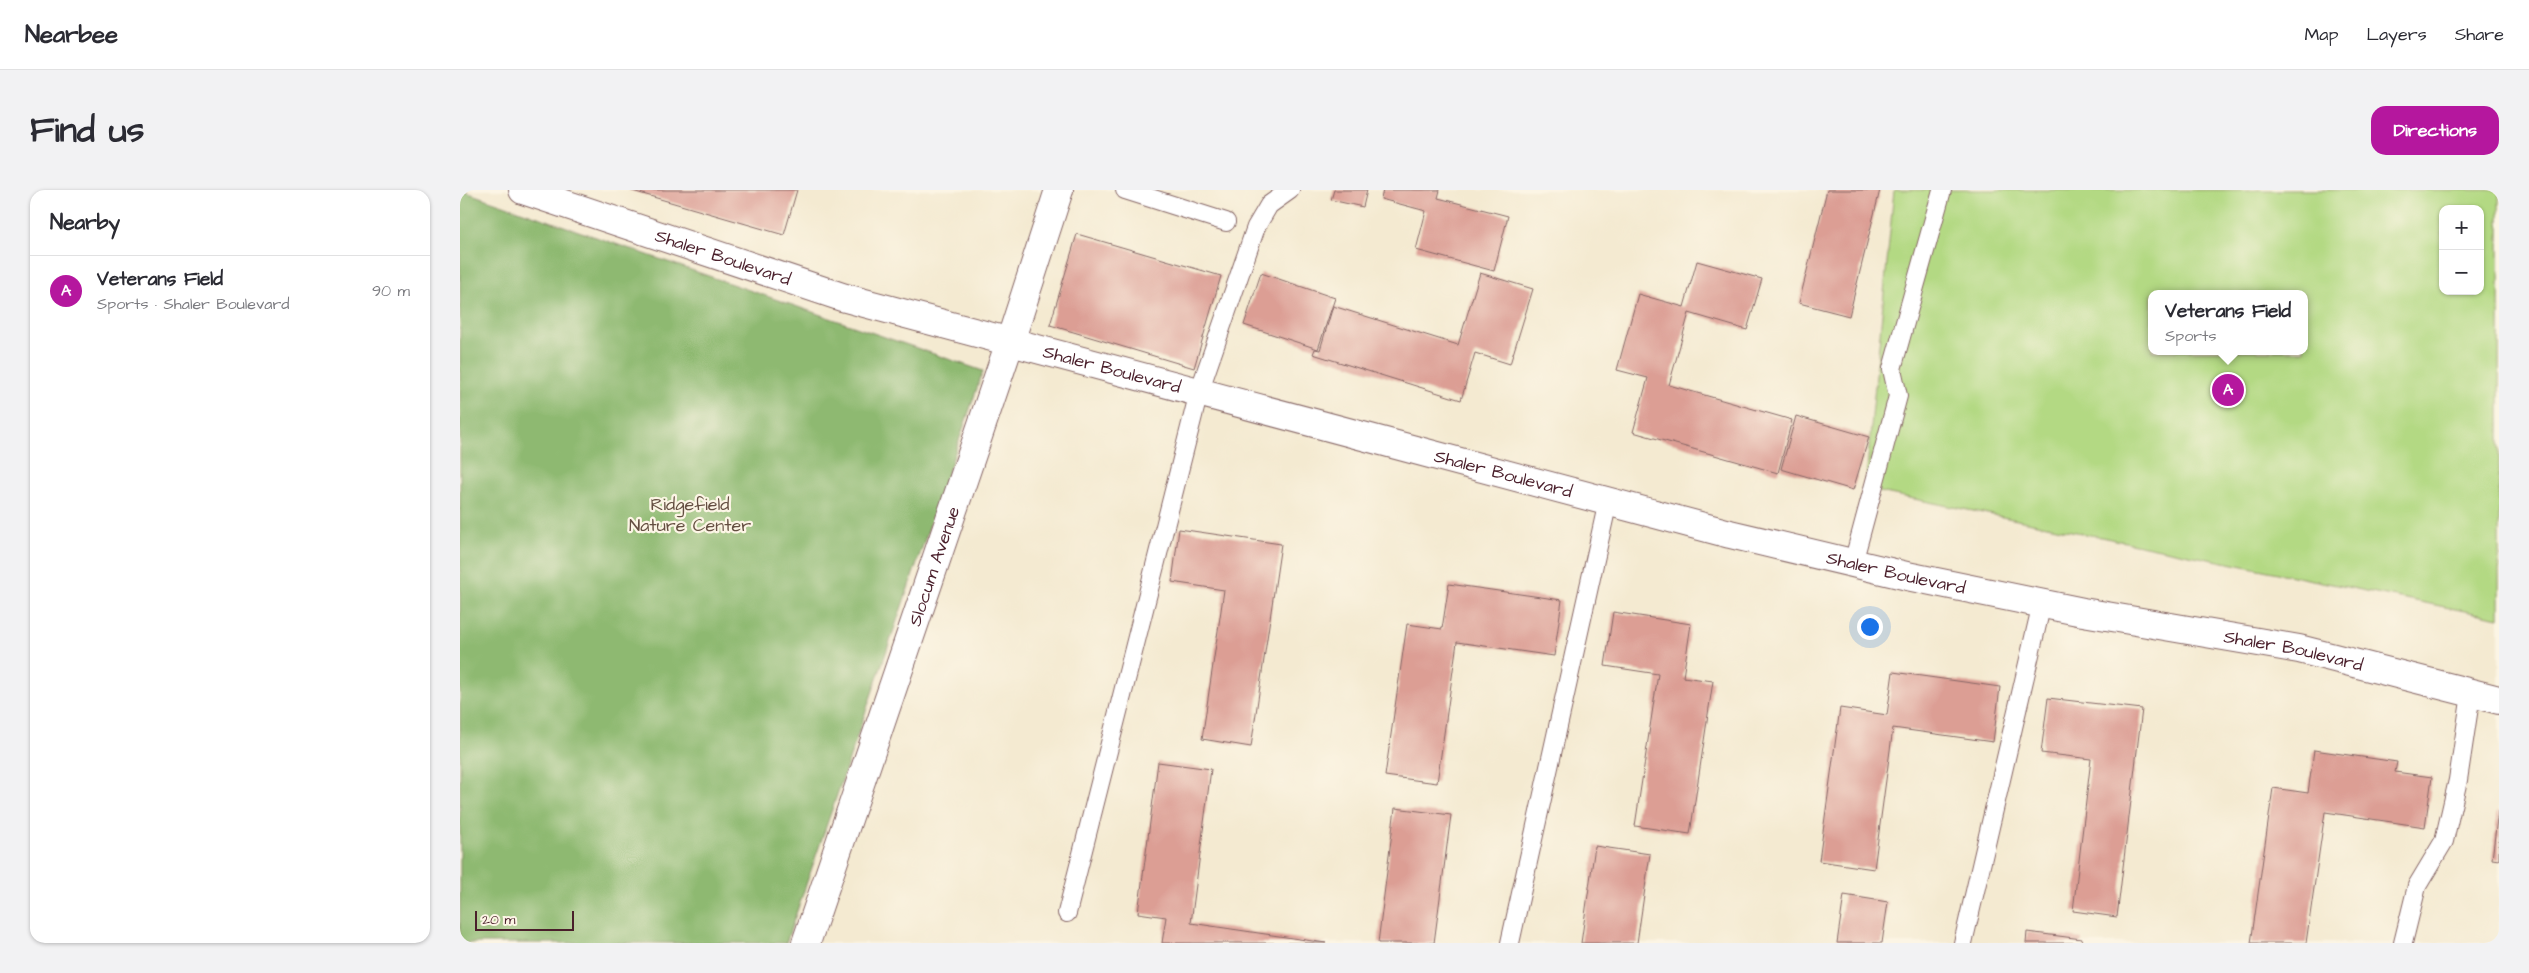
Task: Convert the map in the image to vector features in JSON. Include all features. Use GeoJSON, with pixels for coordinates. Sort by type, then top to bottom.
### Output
{"type":"FeatureCollection","features":[{"type":"Feature","properties":{"kind":"street","name":"Shaler Boulevard"},"geometry":{"type":"LineString","coordinates":[[523,190],[842,297],[1608,501],[1853,563],[2042,603],[2299,649],[2499,700]]}},
{"type":"Feature","properties":{"kind":"street","name":"Slocum Avenue"},"geometry":{"type":"LineString","coordinates":[[806,943],[1010,342],[1059,190]]}},
{"type":"Feature","properties":{"kind":"lane"},"geometry":{"type":"LineString","coordinates":[[1125,190],[1226,222]]}},
{"type":"Feature","properties":{"kind":"lane"},"geometry":{"type":"LineString","coordinates":[[1066,913],[1199,392],[1256,227],[1269,205],[1290,190]]}},
{"type":"Feature","properties":{"kind":"lane"},"geometry":{"type":"LineString","coordinates":[[1853,563],[1898,396],[1892,369],[1942,190]]}},
{"type":"Feature","properties":{"kind":"lane"},"geometry":{"type":"LineString","coordinates":[[1510,943],[1608,501]]}},
{"type":"Feature","properties":{"kind":"lane"},"geometry":{"type":"LineString","coordinates":[[1964,943],[2042,603]]}},
{"type":"Feature","properties":{"kind":"lane"},"geometry":{"type":"LineString","coordinates":[[2403,943],[2417,886],[2444,841],[2458,780],[2471,694]]}},
{"type":"Feature","properties":{"kind":"green space","name":"Ridgefield Nature Center"},"geometry":{"type":"Polygon","coordinates":[[[460,190],[983,371],[786,943],[460,943],[460,190]]]}},
{"type":"Feature","properties":{"kind":"green space"},"geometry":{"type":"Polygon","coordinates":[[[1894,190],[2499,190],[2499,618],[1865,489],[1894,190]]]}},
{"type":"Feature","properties":{"kind":"building"},"geometry":{"type":"Polygon","coordinates":[[[629,190],[797,190],[784,235],[629,190]]]}},
{"type":"Feature","properties":{"kind":"building"},"geometry":{"type":"Polygon","coordinates":[[[1334,190],[1367,190],[1363,207],[1331,200],[1334,190]]]}},
{"type":"Feature","properties":{"kind":"building"},"geometry":{"type":"Polygon","coordinates":[[[1383,190],[1440,190],[1438,198],[1508,216],[1494,271],[1416,250],[1426,211],[1381,199],[1383,190]]]}},
{"type":"Feature","properties":{"kind":"building"},"geometry":{"type":"Polygon","coordinates":[[[1827,190],[1880,190],[1849,316],[1799,303],[1827,190]]]}},
{"type":"Feature","properties":{"kind":"building"},"geometry":{"type":"Polygon","coordinates":[[[1077,234],[1221,276],[1194,368],[1050,325],[1077,234]]]}},
{"type":"Feature","properties":{"kind":"building"},"geometry":{"type":"Polygon","coordinates":[[[1697,261],[1762,279],[1747,330],[1689,313],[1669,385],[1792,420],[1778,473],[1633,432],[1648,378],[1617,370],[1638,294],[1684,307],[1697,261]]]}},
{"type":"Feature","properties":{"kind":"building"},"geometry":{"type":"Polygon","coordinates":[[[1261,273],[1335,298],[1318,349],[1244,325],[1261,273]]]}},
{"type":"Feature","properties":{"kind":"building"},"geometry":{"type":"Polygon","coordinates":[[[1480,273],[1533,289],[1510,364],[1475,353],[1461,400],[1313,354],[1315,349],[1320,350],[1333,306],[1458,345],[1480,273]]]}},
{"type":"Feature","properties":{"kind":"building"},"geometry":{"type":"Polygon","coordinates":[[[1796,416],[1869,437],[1853,490],[1781,469],[1796,416]]]}},
{"type":"Feature","properties":{"kind":"building"},"geometry":{"type":"Polygon","coordinates":[[[1179,529],[1281,544],[1251,747],[1202,739],[1224,590],[1172,582],[1179,529]]]}},
{"type":"Feature","properties":{"kind":"building"},"geometry":{"type":"Polygon","coordinates":[[[1449,584],[1562,600],[1554,656],[1457,642],[1437,783],[1385,776],[1407,624],[1442,629],[1449,584]]]}},
{"type":"Feature","properties":{"kind":"building"},"geometry":{"type":"Polygon","coordinates":[[[1613,612],[1691,624],[1683,677],[1713,681],[1690,834],[1635,826],[1658,674],[1605,666],[1613,612]]]}},
{"type":"Feature","properties":{"kind":"building"},"geometry":{"type":"Polygon","coordinates":[[[1893,672],[2000,687],[1993,742],[1893,728],[1874,869],[1819,861],[1840,708],[1887,715],[1893,672]]]}},
{"type":"Feature","properties":{"kind":"building"},"geometry":{"type":"Polygon","coordinates":[[[2048,698],[2142,709],[2117,917],[2073,911],[2091,759],[2041,753],[2048,698]]]}},
{"type":"Feature","properties":{"kind":"building"},"geometry":{"type":"Polygon","coordinates":[[[2314,750],[2397,762],[2395,772],[2432,777],[2425,827],[2325,812],[2306,943],[2251,943],[2273,788],[2308,793],[2314,750]]]}},
{"type":"Feature","properties":{"kind":"building"},"geometry":{"type":"Polygon","coordinates":[[[1158,762],[1211,769],[1191,923],[1326,943],[1162,943],[1166,917],[1138,913],[1158,762]]]}},
{"type":"Feature","properties":{"kind":"building"},"geometry":{"type":"Polygon","coordinates":[[[1395,808],[1451,815],[1434,943],[1378,943],[1395,808]]]}},
{"type":"Feature","properties":{"kind":"building"},"geometry":{"type":"Polygon","coordinates":[[[2499,811],[2499,860],[2492,859],[2499,811]]]}},
{"type":"Feature","properties":{"kind":"building"},"geometry":{"type":"Polygon","coordinates":[[[1595,846],[1650,854],[1637,943],[1581,943],[1595,846]]]}},
{"type":"Feature","properties":{"kind":"building"},"geometry":{"type":"Polygon","coordinates":[[[1844,895],[1888,902],[1882,943],[1837,943],[1844,895]]]}},
{"type":"Feature","properties":{"kind":"building"},"geometry":{"type":"Polygon","coordinates":[[[2027,932],[2082,939],[2081,943],[2026,943],[2027,932]]]}},
{"type":"Feature","properties":{"kind":"place","name":"Veterans Field"},"geometry":{"type":"Point","coordinates":[2228,390]}}]}
